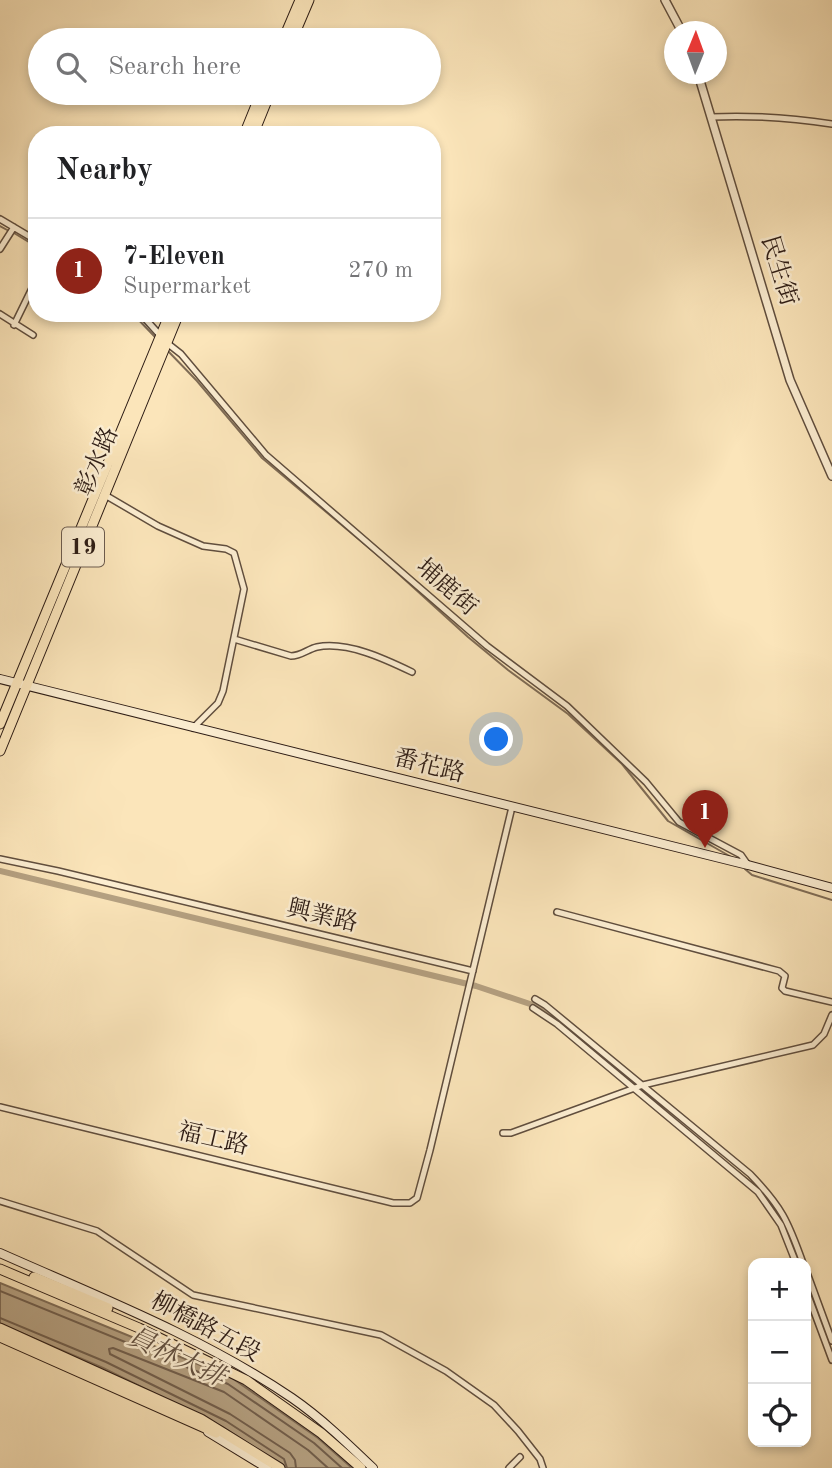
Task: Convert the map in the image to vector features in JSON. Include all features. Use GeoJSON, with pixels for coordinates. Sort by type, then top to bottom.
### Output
{"type":"FeatureCollection","features":[{"type":"Feature","properties":{"kind":"main road"},"geometry":{"type":"LineString","coordinates":[[288,28],[300,0]]}},
{"type":"Feature","properties":{"kind":"main road"},"geometry":{"type":"LineString","coordinates":[[297,28],[309,0]]}},
{"type":"Feature","properties":{"kind":"main road"},"geometry":{"type":"LineString","coordinates":[[248,126],[256,105]]}},
{"type":"Feature","properties":{"kind":"main road"},"geometry":{"type":"LineString","coordinates":[[257,126],[265,105]]}},
{"type":"Feature","properties":{"kind":"main road","name":"19"},"geometry":{"type":"LineString","coordinates":[[164,340],[168,322]]}},
{"type":"Feature","properties":{"kind":"main road","name":"19"},"geometry":{"type":"LineString","coordinates":[[164,340],[174,322]]}},
{"type":"Feature","properties":{"kind":"main road","name":"彰水路"},"geometry":{"type":"LineString","coordinates":[[0,724],[22,685],[105,495],[164,340]]}},
{"type":"Feature","properties":{"kind":"main road","name":"彰水路"},"geometry":{"type":"LineString","coordinates":[[0,751],[22,685],[164,340]]}},
{"type":"Feature","properties":{"kind":"main road","name":"番花路"},"geometry":{"type":"LineString","coordinates":[[0,679],[832,888]]}},
{"type":"Feature","properties":{"kind":"main road","name":"柳橋路五段"},"geometry":{"type":"LineString","coordinates":[[0,1253],[151,1321],[234,1363],[322,1421],[373,1468]]}},
{"type":"Feature","properties":{"kind":"main road"},"geometry":{"type":"LineString","coordinates":[[0,1262],[179,1341],[208,1356],[217,1366]]}},
{"type":"Feature","properties":{"kind":"main road"},"geometry":{"type":"LineString","coordinates":[[0,1269],[139,1328],[246,1380],[291,1410],[361,1468]]}},
{"type":"Feature","properties":{"kind":"main road"},"geometry":{"type":"LineString","coordinates":[[0,1328],[201,1419],[279,1467]]}},
{"type":"Feature","properties":{"kind":"main road"},"geometry":{"type":"LineString","coordinates":[[0,1340],[167,1411],[279,1467]]}},
{"type":"Feature","properties":{"kind":"main road"},"geometry":{"type":"LineString","coordinates":[[0,1340],[189,1423],[268,1468]]}},
{"type":"Feature","properties":{"kind":"street"},"geometry":{"type":"LineString","coordinates":[[665,0],[676,21]]}},
{"type":"Feature","properties":{"kind":"street","name":"民生街"},"geometry":{"type":"LineString","coordinates":[[701,84],[790,380],[832,476]]}},
{"type":"Feature","properties":{"kind":"street"},"geometry":{"type":"LineString","coordinates":[[711,117],[758,117],[832,124]]}},
{"type":"Feature","properties":{"kind":"street"},"geometry":{"type":"LineString","coordinates":[[0,219],[28,236]]}},
{"type":"Feature","properties":{"kind":"street"},"geometry":{"type":"LineString","coordinates":[[0,248],[14,227]]}},
{"type":"Feature","properties":{"kind":"street"},"geometry":{"type":"LineString","coordinates":[[14,325],[28,296]]}},
{"type":"Feature","properties":{"kind":"street"},"geometry":{"type":"LineString","coordinates":[[0,314],[33,335]]}},
{"type":"Feature","properties":{"kind":"street","name":"埔鹿街"},"geometry":{"type":"LineString","coordinates":[[148,322],[181,355],[266,455],[487,646],[567,706],[646,782],[679,822],[741,855],[748,865]]}},
{"type":"Feature","properties":{"kind":"street"},"geometry":{"type":"LineString","coordinates":[[105,495],[158,526],[203,546],[226,549],[234,553],[244,589],[223,691],[218,703],[193,728]]}},
{"type":"Feature","properties":{"kind":"street"},"geometry":{"type":"LineString","coordinates":[[234,639],[291,656],[330,646],[376,654],[412,672]]}},
{"type":"Feature","properties":{"kind":"street"},"geometry":{"type":"LineString","coordinates":[[473,971],[512,807]]}},
{"type":"Feature","properties":{"kind":"street","name":"興業路"},"geometry":{"type":"LineString","coordinates":[[0,859],[473,971]]}},
{"type":"Feature","properties":{"kind":"street"},"geometry":{"type":"LineString","coordinates":[[557,912],[779,971],[785,976],[782,988],[785,990],[832,1002]]}},
{"type":"Feature","properties":{"kind":"street","name":"福工路"},"geometry":{"type":"LineString","coordinates":[[0,1107],[393,1203],[410,1203],[417,1198],[473,971]]}},
{"type":"Feature","properties":{"kind":"street"},"geometry":{"type":"LineString","coordinates":[[535,999],[758,1192],[781,1225],[794,1258]]}},
{"type":"Feature","properties":{"kind":"street"},"geometry":{"type":"LineString","coordinates":[[533,1008],[750,1174],[772,1197],[788,1222],[801,1258]]}},
{"type":"Feature","properties":{"kind":"street"},"geometry":{"type":"LineString","coordinates":[[503,1133],[511,1133],[639,1087],[813,1045],[824,1034],[832,1015]]}},
{"type":"Feature","properties":{"kind":"street"},"geometry":{"type":"LineString","coordinates":[[0,1201],[97,1231],[193,1295],[381,1335],[446,1371],[494,1405],[519,1431],[540,1459],[541,1467]]}},
{"type":"Feature","properties":{"kind":"street"},"geometry":{"type":"LineString","coordinates":[[811,1284],[832,1341]]}},
{"type":"Feature","properties":{"kind":"street"},"geometry":{"type":"LineString","coordinates":[[811,1303],[832,1360]]}},
{"type":"Feature","properties":{"kind":"street"},"geometry":{"type":"LineString","coordinates":[[509,1468],[520,1457]]}},
{"type":"Feature","properties":{"kind":"water","name":"員林大排"},"geometry":{"type":"Polygon","coordinates":[[[0,1283],[232,1378],[318,1438],[352,1468],[285,1468],[223,1427],[103,1368],[0,1324],[0,1283]]]}},
{"type":"Feature","properties":{"kind":"waterway"},"geometry":{"type":"LineString","coordinates":[[0,226],[9,231]]}},
{"type":"Feature","properties":{"kind":"waterway"},"geometry":{"type":"LineString","coordinates":[[14,233],[28,242]]}},
{"type":"Feature","properties":{"kind":"waterway"},"geometry":{"type":"LineString","coordinates":[[141,322],[156,338]]}},
{"type":"Feature","properties":{"kind":"waterway"},"geometry":{"type":"LineString","coordinates":[[167,350],[262,458],[381,558],[468,637],[568,714],[622,764],[668,821],[733,858]]}},
{"type":"Feature","properties":{"kind":"waterway"},"geometry":{"type":"LineString","coordinates":[[745,869],[752,875],[832,900]]}},
{"type":"Feature","properties":{"kind":"waterway"},"geometry":{"type":"LineString","coordinates":[[0,871],[476,986],[536,1006],[548,1016]]}},
{"type":"Feature","properties":{"kind":"waterway"},"geometry":{"type":"LineString","coordinates":[[737,1171],[763,1192]]}},
{"type":"Feature","properties":{"kind":"waterway"},"geometry":{"type":"LineString","coordinates":[[782,1218],[788,1236]]}},
{"type":"Feature","properties":{"kind":"place","name":"7-Eleven"},"geometry":{"type":"Point","coordinates":[705,848]}}]}
